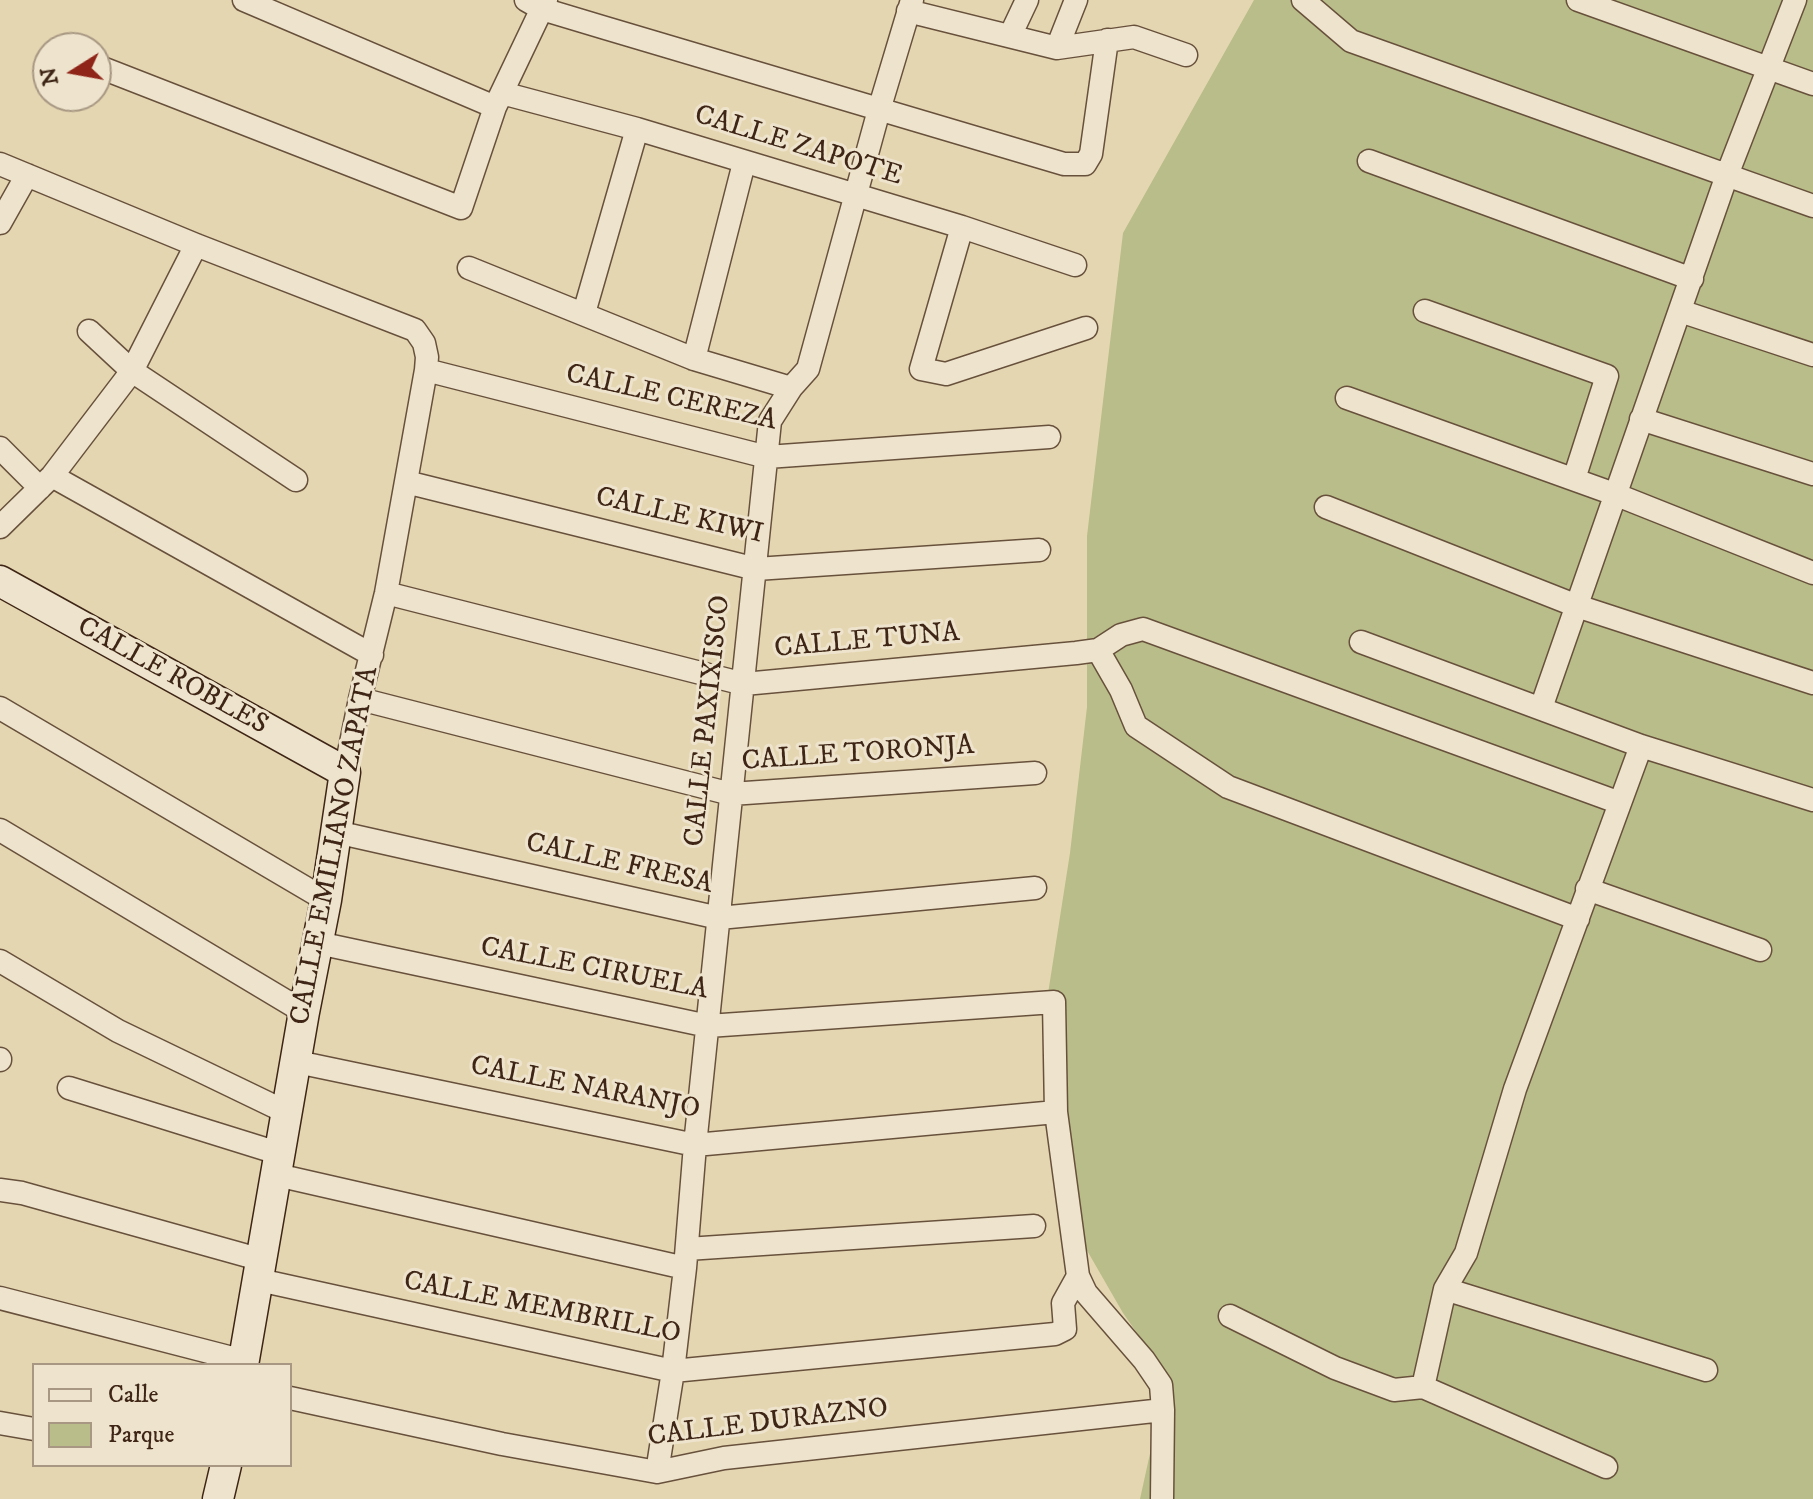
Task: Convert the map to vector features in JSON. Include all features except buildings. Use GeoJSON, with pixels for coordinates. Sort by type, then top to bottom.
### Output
{"type":"FeatureCollection","features":[{"type":"Feature","properties":{"kind":"main road","name":"CALLE ROBLES"},"geometry":{"type":"LineString","coordinates":[[0,581],[345,772]]}},
{"type":"Feature","properties":{"kind":"main road","name":"CALLE EMILIANO ZAPATA"},"geometry":{"type":"LineString","coordinates":[[244,1363],[326,900],[345,772]]}},
{"type":"Feature","properties":{"kind":"main road"},"geometry":{"type":"LineString","coordinates":[[218,1499],[224,1467]]}},
{"type":"Feature","properties":{"kind":"street","name":"CALLE ZAPOTE"},"geometry":{"type":"LineString","coordinates":[[244,0],[498,100],[637,129],[962,227],[1075,265]]}},
{"type":"Feature","properties":{"kind":"street"},"geometry":{"type":"LineString","coordinates":[[1010,36],[1027,0]]}},
{"type":"Feature","properties":{"kind":"street"},"geometry":{"type":"LineString","coordinates":[[1057,48],[1076,0]]}},
{"type":"Feature","properties":{"kind":"street"},"geometry":{"type":"LineString","coordinates":[[1303,0],[1351,41],[1813,206]]}},
{"type":"Feature","properties":{"kind":"street"},"geometry":{"type":"LineString","coordinates":[[1578,0],[1813,84]]}},
{"type":"Feature","properties":{"kind":"street"},"geometry":{"type":"LineString","coordinates":[[1541,708],[1727,175],[1795,0]]}},
{"type":"Feature","properties":{"kind":"street"},"geometry":{"type":"LineString","coordinates":[[112,72],[461,208],[498,100],[538,3],[879,110],[1064,164],[1085,164],[1091,154],[1107,40]]}},
{"type":"Feature","properties":{"kind":"street"},"geometry":{"type":"LineString","coordinates":[[910,5],[1057,48],[1134,37],[1186,55]]}},
{"type":"Feature","properties":{"kind":"street","name":"CALLE PAXIXISCO"},"geometry":{"type":"LineString","coordinates":[[657,1472],[686,1258],[770,421],[791,388],[808,369],[910,5]]}},
{"type":"Feature","properties":{"kind":"street"},"geometry":{"type":"LineString","coordinates":[[584,313],[637,129]]}},
{"type":"Feature","properties":{"kind":"street"},"geometry":{"type":"LineString","coordinates":[[1369,161],[1692,279]]}},
{"type":"Feature","properties":{"kind":"street"},"geometry":{"type":"LineString","coordinates":[[694,359],[744,163]]}},
{"type":"Feature","properties":{"kind":"street"},"geometry":{"type":"LineString","coordinates":[[0,164],[196,245],[132,371],[46,482],[0,527]]}},
{"type":"Feature","properties":{"kind":"street"},"geometry":{"type":"LineString","coordinates":[[0,223],[27,175]]}},
{"type":"Feature","properties":{"kind":"street"},"geometry":{"type":"LineString","coordinates":[[962,227],[921,369],[946,374],[1086,328]]}},
{"type":"Feature","properties":{"kind":"street","name":"CALLE EMILIANO ZAPATA"},"geometry":{"type":"LineString","coordinates":[[196,245],[415,330],[424,343],[426,370],[386,593],[345,772]]}},
{"type":"Feature","properties":{"kind":"street"},"geometry":{"type":"LineString","coordinates":[[469,268],[694,359],[791,388]]}},
{"type":"Feature","properties":{"kind":"street"},"geometry":{"type":"LineString","coordinates":[[1425,311],[1607,376],[1574,479]]}},
{"type":"Feature","properties":{"kind":"street"},"geometry":{"type":"LineString","coordinates":[[1680,311],[1813,355]]}},
{"type":"Feature","properties":{"kind":"street"},"geometry":{"type":"LineString","coordinates":[[89,331],[132,371],[296,480]]}},
{"type":"Feature","properties":{"kind":"street","name":"CALLE CEREZA"},"geometry":{"type":"LineString","coordinates":[[426,370],[767,457],[1049,437]]}},
{"type":"Feature","properties":{"kind":"street"},"geometry":{"type":"LineString","coordinates":[[1347,398],[1617,495],[1813,573]]}},
{"type":"Feature","properties":{"kind":"street"},"geometry":{"type":"LineString","coordinates":[[1641,419],[1813,474]]}},
{"type":"Feature","properties":{"kind":"street"},"geometry":{"type":"LineString","coordinates":[[0,448],[46,482],[372,655]]}},
{"type":"Feature","properties":{"kind":"street","name":"CALLE KIWI"},"geometry":{"type":"LineString","coordinates":[[406,482],[756,569],[1039,550]]}},
{"type":"Feature","properties":{"kind":"street"},"geometry":{"type":"LineString","coordinates":[[1326,507],[1577,606],[1813,683]]}},
{"type":"Feature","properties":{"kind":"street","name":"CALLE TUNA"},"geometry":{"type":"LineString","coordinates":[[386,593],[744,684],[1087,651]]}},
{"type":"Feature","properties":{"kind":"street"},"geometry":{"type":"LineString","coordinates":[[1578,919],[1228,787],[1136,726],[1121,690],[1087,651],[1121,635],[1143,629],[1620,803]]}},
{"type":"Feature","properties":{"kind":"street"},"geometry":{"type":"LineString","coordinates":[[1361,642],[1641,746],[1813,800]]}},
{"type":"Feature","properties":{"kind":"street","name":"CALLE TORONJA"},"geometry":{"type":"LineString","coordinates":[[360,699],[731,794],[1035,773]]}},
{"type":"Feature","properties":{"kind":"street"},"geometry":{"type":"LineString","coordinates":[[0,708],[326,900]]}},
{"type":"Feature","properties":{"kind":"street"},"geometry":{"type":"LineString","coordinates":[[1423,1387],[1445,1289],[1466,1253],[1515,1089],[1641,746]]}},
{"type":"Feature","properties":{"kind":"street"},"geometry":{"type":"LineString","coordinates":[[0,830],[304,1012]]}},
{"type":"Feature","properties":{"kind":"street","name":"CALLE FRESA"},"geometry":{"type":"LineString","coordinates":[[336,832],[719,918],[1035,888]]}},
{"type":"Feature","properties":{"kind":"street"},"geometry":{"type":"LineString","coordinates":[[1587,889],[1760,950]]}},
{"type":"Feature","properties":{"kind":"street","name":"CALLE CIRUELA"},"geometry":{"type":"LineString","coordinates":[[318,943],[708,1026],[1054,1002],[1056,1112]]}},
{"type":"Feature","properties":{"kind":"street"},"geometry":{"type":"LineString","coordinates":[[0,961],[118,1031],[288,1113]]}},
{"type":"Feature","properties":{"kind":"street","name":"CALLE NARANJO"},"geometry":{"type":"LineString","coordinates":[[297,1062],[695,1145],[1056,1112]]}},
{"type":"Feature","properties":{"kind":"street"},"geometry":{"type":"LineString","coordinates":[[69,1088],[279,1164],[686,1258],[1034,1226]]}},
{"type":"Feature","properties":{"kind":"street"},"geometry":{"type":"LineString","coordinates":[[1056,1112],[1078,1276],[1086,1293],[1144,1360],[1161,1385],[1162,1499]]}},
{"type":"Feature","properties":{"kind":"street","name":"CALLE MEMBRILLO"},"geometry":{"type":"LineString","coordinates":[[0,1190],[22,1193],[260,1270],[673,1371],[1055,1334],[1065,1329],[1063,1303],[1078,1276]]}},
{"type":"Feature","properties":{"kind":"street"},"geometry":{"type":"LineString","coordinates":[[1445,1289],[1706,1370]]}},
{"type":"Feature","properties":{"kind":"street"},"geometry":{"type":"LineString","coordinates":[[0,1298],[244,1363]]}},
{"type":"Feature","properties":{"kind":"street"},"geometry":{"type":"LineString","coordinates":[[1230,1316],[1335,1368],[1394,1390],[1423,1387],[1606,1467]]}},
{"type":"Feature","properties":{"kind":"street","name":"CALLE DURAZNO"},"geometry":{"type":"LineString","coordinates":[[292,1398],[502,1444],[657,1472],[724,1458],[1163,1410]]}},
{"type":"Feature","properties":{"kind":"street"},"geometry":{"type":"LineString","coordinates":[[0,1423],[32,1429]]}},
{"type":"Feature","properties":{"kind":"green space"},"geometry":{"type":"Polygon","coordinates":[[[1254,0],[1813,0],[1813,1499],[1140,1499],[1167,1376],[1123,1313],[1081,1240],[1047,1000],[1070,853],[1087,707],[1087,536],[1123,233],[1254,0]]]}}]}
